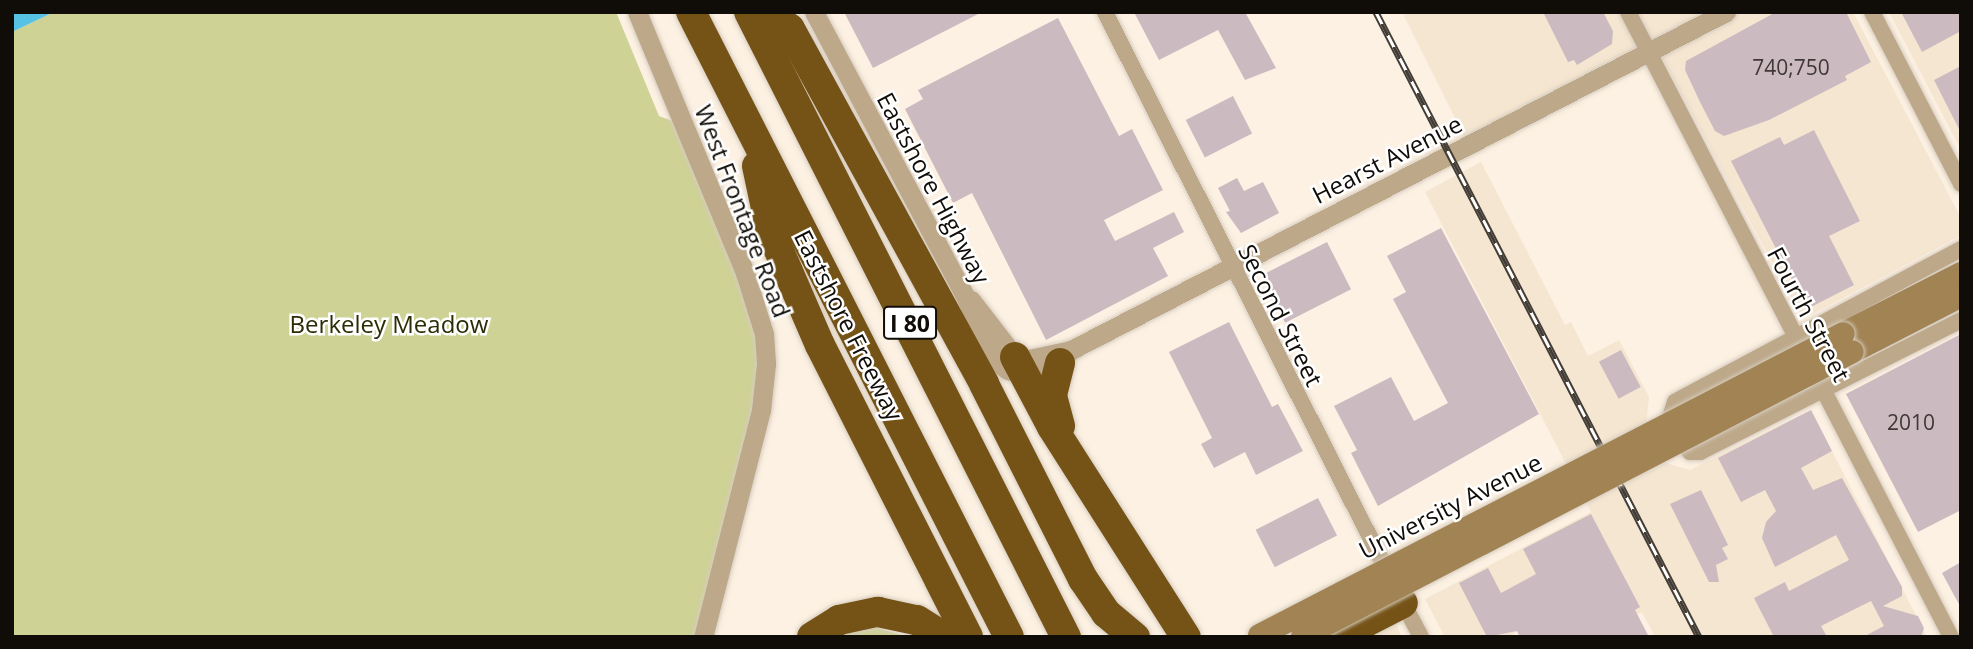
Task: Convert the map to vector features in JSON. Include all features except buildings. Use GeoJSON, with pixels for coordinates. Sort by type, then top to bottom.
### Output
{"type":"FeatureCollection","features":[{"type":"Feature","properties":{"kind":"highway","name":"Eastshore Freeway"},"geometry":{"type":"LineString","coordinates":[[691,12],[1009,637]]}},
{"type":"Feature","properties":{"kind":"highway","name":"I 80"},"geometry":{"type":"LineString","coordinates":[[749,12],[1066,637]]}},
{"type":"Feature","properties":{"kind":"highway"},"geometry":{"type":"LineString","coordinates":[[766,12],[790,29],[984,384],[1079,572],[1106,613],[1135,637]]}},
{"type":"Feature","properties":{"kind":"highway"},"geometry":{"type":"LineString","coordinates":[[750,128],[771,232],[847,403],[968,637]]}},
{"type":"Feature","properties":{"kind":"highway"},"geometry":{"type":"LineString","coordinates":[[1065,356],[1052,389],[1053,408],[1086,476]]}},
{"type":"Feature","properties":{"kind":"highway"},"geometry":{"type":"LineString","coordinates":[[1018,365],[1186,637]]}},
{"type":"Feature","properties":{"kind":"highway"},"geometry":{"type":"LineString","coordinates":[[1337,637],[1403,603]]}},
{"type":"Feature","properties":{"kind":"highway"},"geometry":{"type":"LineString","coordinates":[[812,637],[846,617],[878,612],[917,620],[944,637]]}},
{"type":"Feature","properties":{"kind":"main road","name":"University Avenue"},"geometry":{"type":"LineString","coordinates":[[1301,636],[1848,342],[1961,272]]}},
{"type":"Feature","properties":{"kind":"main road","name":"University Avenue"},"geometry":{"type":"LineString","coordinates":[[1255,636],[1848,342],[1961,295]]}},
{"type":"Feature","properties":{"kind":"street","name":"West Frontage Road"},"geometry":{"type":"LineString","coordinates":[[637,12],[748,280],[766,350],[761,410],[703,637]]}},
{"type":"Feature","properties":{"kind":"street","name":"Eastshore Highway"},"geometry":{"type":"LineString","coordinates":[[814,12],[965,296],[992,359],[1018,365]]}},
{"type":"Feature","properties":{"kind":"street","name":"Second Street"},"geometry":{"type":"LineString","coordinates":[[1105,12],[1231,267],[1421,637]]}},
{"type":"Feature","properties":{"kind":"street","name":"Fourth Street"},"geometry":{"type":"LineString","coordinates":[[1629,12],[1647,53],[1951,637]]}},
{"type":"Feature","properties":{"kind":"street","name":"Hearst Avenue"},"geometry":{"type":"LineString","coordinates":[[1018,365],[1035,374],[1231,267],[1726,12]]}},
{"type":"Feature","properties":{"kind":"street"},"geometry":{"type":"LineString","coordinates":[[1872,12],[1961,184]]}},
{"type":"Feature","properties":{"kind":"street"},"geometry":{"type":"LineString","coordinates":[[1961,249],[1796,340],[1675,402],[1669,420],[1672,431],[1690,452],[1700,452],[1961,320]]}},
{"type":"Feature","properties":{"kind":"shaded area"},"geometry":{"type":"Polygon","coordinates":[[[1402,12],[1853,12],[1961,218],[1961,235],[1803,319],[1653,41],[1465,138],[1402,12]]]}},
{"type":"Feature","properties":{"kind":"shaded area"},"geometry":{"type":"Polygon","coordinates":[[[1889,12],[1961,12],[1961,150],[1889,12]]]}},
{"type":"Feature","properties":{"kind":"shaded area"},"geometry":{"type":"Polygon","coordinates":[[[1481,162],[1565,325],[1571,322],[1588,356],[1619,340],[1649,397],[1645,437],[1660,461],[1690,470],[1811,410],[1927,637],[1655,637],[1642,612],[1594,637],[1542,618],[1507,637],[1445,637],[1425,599],[1591,512],[1425,192],[1481,162]]]}},
{"type":"Feature","properties":{"kind":"shaded area"},"geometry":{"type":"Polygon","coordinates":[[[1392,617],[1402,637],[1351,637],[1392,617]]]}},
{"type":"Feature","properties":{"kind":"green space","name":"Berkeley Meadow"},"geometry":{"type":"Polygon","coordinates":[[[54,12],[616,12],[659,116],[675,122],[738,275],[766,364],[703,637],[12,637],[12,32],[54,12]]]}},
{"type":"Feature","properties":{"kind":"green space"},"geometry":{"type":"Polygon","coordinates":[[[875,627],[908,637],[840,637],[846,634],[875,627]]]}},
{"type":"Feature","properties":{"kind":"water"},"geometry":{"type":"Polygon","coordinates":[[[12,12],[54,12],[12,32],[12,12]]]}},
{"type":"Feature","properties":{"kind":"railway"},"geometry":{"type":"LineString","coordinates":[[1376,12],[1699,637]]}}]}
